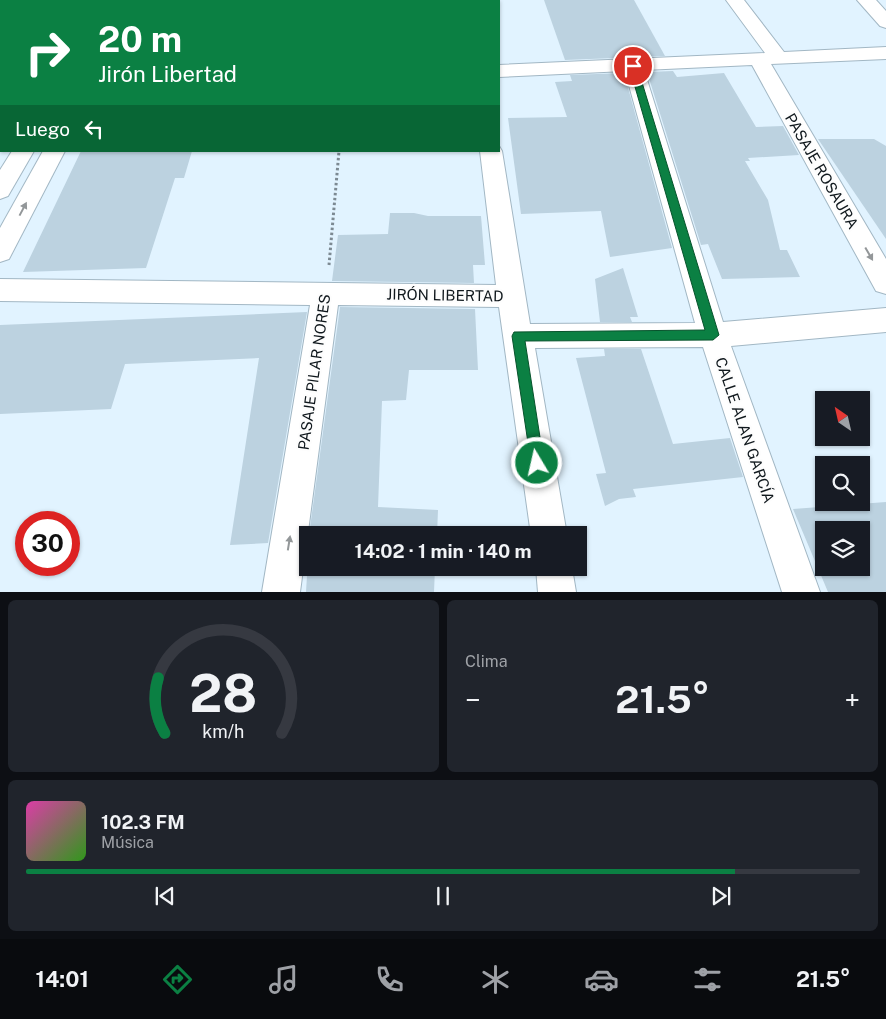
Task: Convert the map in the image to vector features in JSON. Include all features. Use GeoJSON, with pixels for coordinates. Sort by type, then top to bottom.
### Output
{"type":"FeatureCollection","features":[{"type":"Feature","properties":{"kind":"street","name":"PASAJE ROSAURA"},"geometry":{"type":"LineString","coordinates":[[735,0],[769,59],[886,283]]}},
{"type":"Feature","properties":{"kind":"street"},"geometry":{"type":"LineString","coordinates":[[866,0],[886,22]]}},
{"type":"Feature","properties":{"kind":"street"},"geometry":{"type":"LineString","coordinates":[[500,71],[886,53]]}},
{"type":"Feature","properties":{"kind":"street","name":"CALLE ALAN GARCÍA"},"geometry":{"type":"LineString","coordinates":[[633,66],[713,335],[802,592]]}},
{"type":"Feature","properties":{"kind":"street"},"geometry":{"type":"LineString","coordinates":[[0,190],[21,152]]}},
{"type":"Feature","properties":{"kind":"street"},"geometry":{"type":"LineString","coordinates":[[0,252],[53,152]]}},
{"type":"Feature","properties":{"kind":"street"},"geometry":{"type":"LineString","coordinates":[[490,152],[511,296]]}},
{"type":"Feature","properties":{"kind":"street","name":"JIRÓN LIBERTAD"},"geometry":{"type":"LineString","coordinates":[[0,290],[511,296],[547,526]]}},
{"type":"Feature","properties":{"kind":"street","name":"PASAJE PILAR NORES"},"geometry":{"type":"LineString","coordinates":[[281,592],[326,293]]}},
{"type":"Feature","properties":{"kind":"street"},"geometry":{"type":"LineString","coordinates":[[518,336],[713,335],[886,320]]}},
{"type":"Feature","properties":{"kind":"street"},"geometry":{"type":"LineString","coordinates":[[555,576],[557,592]]}},
{"type":"Feature","properties":{"kind":"path","name":"PASAJE PILAR NORES"},"geometry":{"type":"LineString","coordinates":[[326,293],[339,152]]}},
{"type":"Feature","properties":{"kind":"building"},"geometry":{"type":"Polygon","coordinates":[[[544,0],[634,0],[665,56],[565,60],[544,0]]]}},
{"type":"Feature","properties":{"kind":"building"},"geometry":{"type":"Polygon","coordinates":[[[673,71],[677,77],[724,73],[756,127],[783,126],[799,155],[748,158],[750,161],[745,161],[768,200],[780,250],[787,250],[800,277],[722,279],[708,244],[701,245],[647,72],[673,71]]]}},
{"type":"Feature","properties":{"kind":"building"},"geometry":{"type":"Polygon","coordinates":[[[624,73],[672,248],[610,257],[601,211],[521,214],[508,118],[567,117],[555,82],[572,81],[570,75],[624,73]]]}},
{"type":"Feature","properties":{"kind":"building"},"geometry":{"type":"Polygon","coordinates":[[[818,139],[874,139],[886,146],[886,239],[818,139]]]}},
{"type":"Feature","properties":{"kind":"building"},"geometry":{"type":"Polygon","coordinates":[[[81,152],[192,152],[184,178],[175,178],[146,268],[23,272],[81,152]]]}},
{"type":"Feature","properties":{"kind":"building"},"geometry":{"type":"Polygon","coordinates":[[[390,213],[414,213],[428,216],[481,216],[485,265],[473,265],[474,283],[332,281],[338,235],[388,234],[390,213]]]}},
{"type":"Feature","properties":{"kind":"building"},"geometry":{"type":"Polygon","coordinates":[[[623,268],[638,317],[630,317],[632,322],[600,322],[595,279],[623,268]]]}},
{"type":"Feature","properties":{"kind":"building"},"geometry":{"type":"Polygon","coordinates":[[[340,307],[475,309],[478,370],[409,370],[406,400],[382,401],[378,507],[438,510],[437,526],[310,526],[340,307]]]}},
{"type":"Feature","properties":{"kind":"building"},"geometry":{"type":"Polygon","coordinates":[[[307,312],[268,543],[230,545],[259,358],[125,364],[111,409],[0,414],[0,325],[307,312]]]}},
{"type":"Feature","properties":{"kind":"building"},"geometry":{"type":"Polygon","coordinates":[[[604,349],[641,349],[673,444],[730,438],[743,477],[633,489],[636,497],[619,499],[605,506],[596,474],[606,473],[576,358],[605,356],[604,349]]]}},
{"type":"Feature","properties":{"kind":"building"},"geometry":{"type":"Polygon","coordinates":[[[886,502],[886,592],[828,592],[821,576],[870,576],[870,521],[815,521],[815,561],[793,509],[815,507],[815,511],[870,511],[870,503],[886,502]]]}},
{"type":"Feature","properties":{"kind":"building"},"geometry":{"type":"Polygon","coordinates":[[[307,576],[435,576],[434,592],[306,592],[307,576]]]}},
{"type":"Feature","properties":{"kind":"route"},"geometry":{"type":"LineString","coordinates":[[537,463],[518,336],[713,335],[633,66]]}}]}
